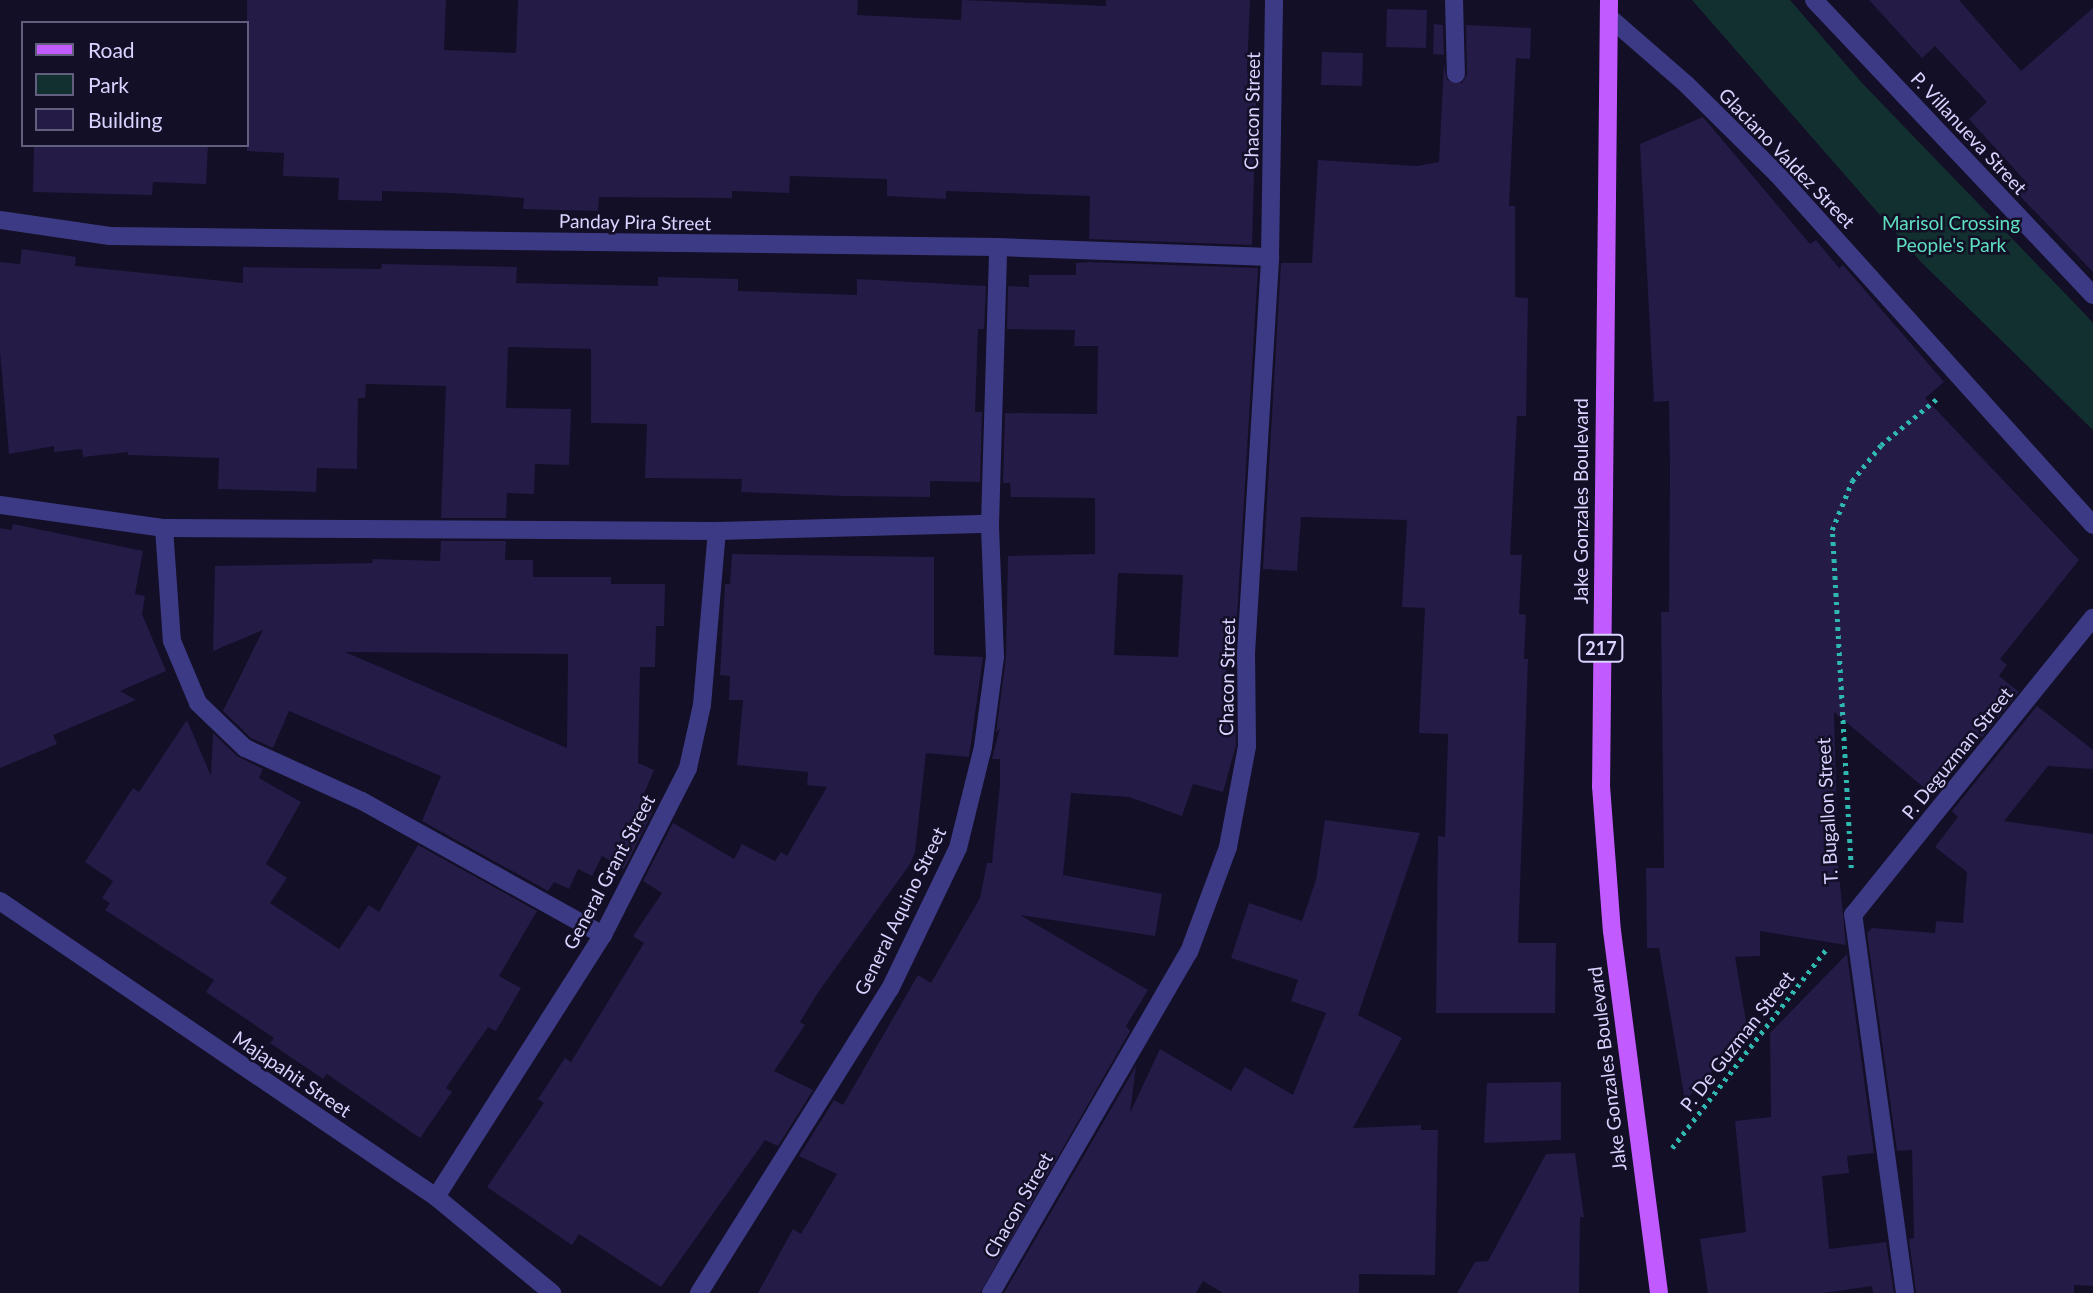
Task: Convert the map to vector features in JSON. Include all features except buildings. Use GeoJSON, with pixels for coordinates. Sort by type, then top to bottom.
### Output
{"type":"FeatureCollection","features":[{"type":"Feature","properties":{"kind":"main road","name":"Jake Gonzales Boulevard"},"geometry":{"type":"LineString","coordinates":[[1609,9],[1601,786],[1612,931],[1659,1293]]}},
{"type":"Feature","properties":{"kind":"street","name":"Chacon Street"},"geometry":{"type":"LineString","coordinates":[[991,1293],[1189,952],[1228,847],[1247,746],[1246,653],[1270,257],[1274,0]]}},
{"type":"Feature","properties":{"kind":"street"},"geometry":{"type":"LineString","coordinates":[[1454,0],[1456,74]]}},
{"type":"Feature","properties":{"kind":"street","name":"P. Villanueva Street"},"geometry":{"type":"LineString","coordinates":[[1814,0],[2093,295]]}},
{"type":"Feature","properties":{"kind":"street","name":"Glaciano Valdez Street"},"geometry":{"type":"LineString","coordinates":[[1609,9],[1777,174],[1963,375],[2093,525]]}},
{"type":"Feature","properties":{"kind":"street","name":"Panday Pira Street"},"geometry":{"type":"LineString","coordinates":[[0,220],[110,236],[998,247],[1270,257]]}},
{"type":"Feature","properties":{"kind":"street","name":"General Aquino Street"},"geometry":{"type":"LineString","coordinates":[[698,1293],[890,989],[958,848],[983,747],[995,657],[990,524],[998,247]]}},
{"type":"Feature","properties":{"kind":"street"},"geometry":{"type":"LineString","coordinates":[[0,505],[164,528],[717,531],[990,524]]}},
{"type":"Feature","properties":{"kind":"street"},"geometry":{"type":"LineString","coordinates":[[164,528],[172,642],[198,703],[245,748],[362,802],[603,934]]}},
{"type":"Feature","properties":{"kind":"street","name":"General Grant Street"},"geometry":{"type":"LineString","coordinates":[[436,1197],[603,934],[688,768],[705,681],[717,531]]}},
{"type":"Feature","properties":{"kind":"street","name":"P. Deguzman Street"},"geometry":{"type":"LineString","coordinates":[[1853,915],[2093,618]]}},
{"type":"Feature","properties":{"kind":"street","name":"Majapahit Street"},"geometry":{"type":"LineString","coordinates":[[0,901],[436,1197],[552,1293]]}},
{"type":"Feature","properties":{"kind":"street"},"geometry":{"type":"LineString","coordinates":[[1853,915],[1905,1293]]}},
{"type":"Feature","properties":{"kind":"path","name":"T. Bugallon Street"},"geometry":{"type":"LineString","coordinates":[[1853,915],[1832,530],[1852,481],[1881,445],[1963,375]]}},
{"type":"Feature","properties":{"kind":"path","name":"P. De Guzman Street"},"geometry":{"type":"LineString","coordinates":[[1643,1185],[1853,915]]}},
{"type":"Feature","properties":{"kind":"green space","name":"Marisol Crossing People's Park"},"geometry":{"type":"Polygon","coordinates":[[[1692,0],[1790,0],[1862,83],[2083,312],[2093,323],[2093,430],[1921,262],[1692,0]]]}}]}
